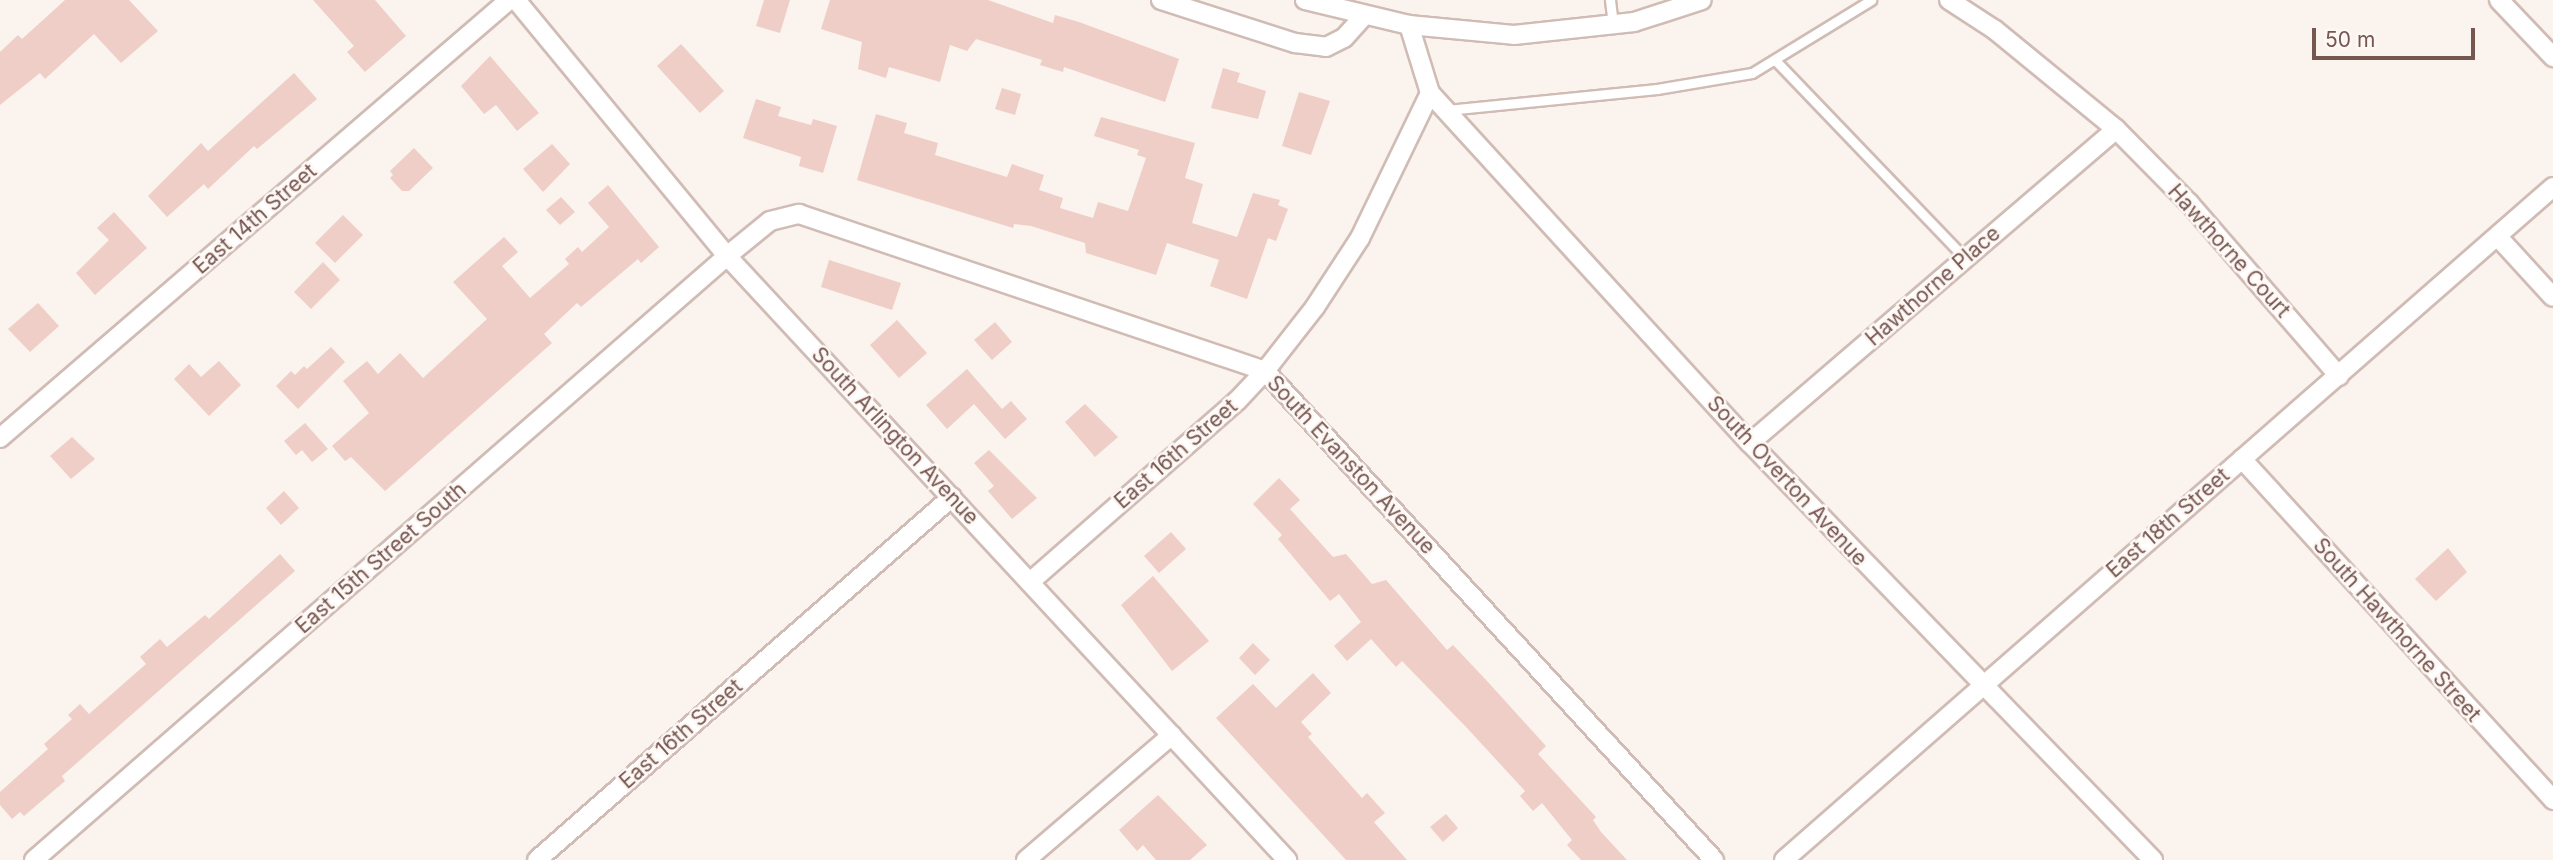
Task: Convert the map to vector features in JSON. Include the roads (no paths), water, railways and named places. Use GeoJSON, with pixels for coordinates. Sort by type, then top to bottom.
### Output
{"type":"FeatureCollection","features":[{"type":"Feature","properties":{"kind":"street","name":"East 14th Street"},"geometry":{"type":"LineString","coordinates":[[0,438],[509,0]]}},
{"type":"Feature","properties":{"kind":"street","name":"South Arlington Avenue"},"geometry":{"type":"LineString","coordinates":[[516,0],[727,256],[1287,860]]}},
{"type":"Feature","properties":{"kind":"street"},"geometry":{"type":"LineString","coordinates":[[1161,0],[1295,43],[1326,47],[1345,38],[1365,15]]}},
{"type":"Feature","properties":{"kind":"street"},"geometry":{"type":"LineString","coordinates":[[1305,0],[1409,25],[1514,36],[1613,26],[1702,0]]}},
{"type":"Feature","properties":{"kind":"street"},"geometry":{"type":"LineString","coordinates":[[1949,0],[1995,30],[2116,129]]}},
{"type":"Feature","properties":{"kind":"street"},"geometry":{"type":"LineString","coordinates":[[2498,0],[2553,57]]}},
{"type":"Feature","properties":{"kind":"street"},"geometry":{"type":"LineString","coordinates":[[1409,25],[1430,93]]}},
{"type":"Feature","properties":{"kind":"street","name":"South Overton Avenue"},"geometry":{"type":"LineString","coordinates":[[1430,93],[1750,443],[2153,860]]}},
{"type":"Feature","properties":{"kind":"street","name":"East 16th Street"},"geometry":{"type":"LineString","coordinates":[[1030,582],[1237,401],[1265,371],[1315,307],[1360,238],[1430,93]]}},
{"type":"Feature","properties":{"kind":"street","name":"Hawthorne Place"},"geometry":{"type":"LineString","coordinates":[[1750,443],[2116,129]]}},
{"type":"Feature","properties":{"kind":"street","name":"Hawthorne Court"},"geometry":{"type":"LineString","coordinates":[[2116,129],[2189,204],[2339,376]]}},
{"type":"Feature","properties":{"kind":"street","name":"East 18th Street"},"geometry":{"type":"LineString","coordinates":[[1784,860],[2553,187]]}},
{"type":"Feature","properties":{"kind":"street","name":"South Evanston Avenue"},"geometry":{"type":"LineString","coordinates":[[727,256],[770,221],[799,214],[1265,371],[1714,860]]}},
{"type":"Feature","properties":{"kind":"street"},"geometry":{"type":"LineString","coordinates":[[2498,237],[2553,297]]}},
{"type":"Feature","properties":{"kind":"street","name":"East 15th Street South"},"geometry":{"type":"LineString","coordinates":[[34,860],[727,256]]}},
{"type":"Feature","properties":{"kind":"street","name":"South Hawthorne Street"},"geometry":{"type":"LineString","coordinates":[[2242,459],[2553,800]]}},
{"type":"Feature","properties":{"kind":"street","name":"East 16th Street"},"geometry":{"type":"LineString","coordinates":[[537,860],[952,497]]}},
{"type":"Feature","properties":{"kind":"street"},"geometry":{"type":"LineString","coordinates":[[1026,860],[1172,735]]}},
{"type":"Feature","properties":{"kind":"lane"},"geometry":{"type":"LineString","coordinates":[[1610,0],[1613,26]]}},
{"type":"Feature","properties":{"kind":"lane"},"geometry":{"type":"LineString","coordinates":[[1446,110],[1705,83],[1752,73],[1871,0]]}},
{"type":"Feature","properties":{"kind":"lane"},"geometry":{"type":"LineString","coordinates":[[1776,60],[1965,258]]}}]}
